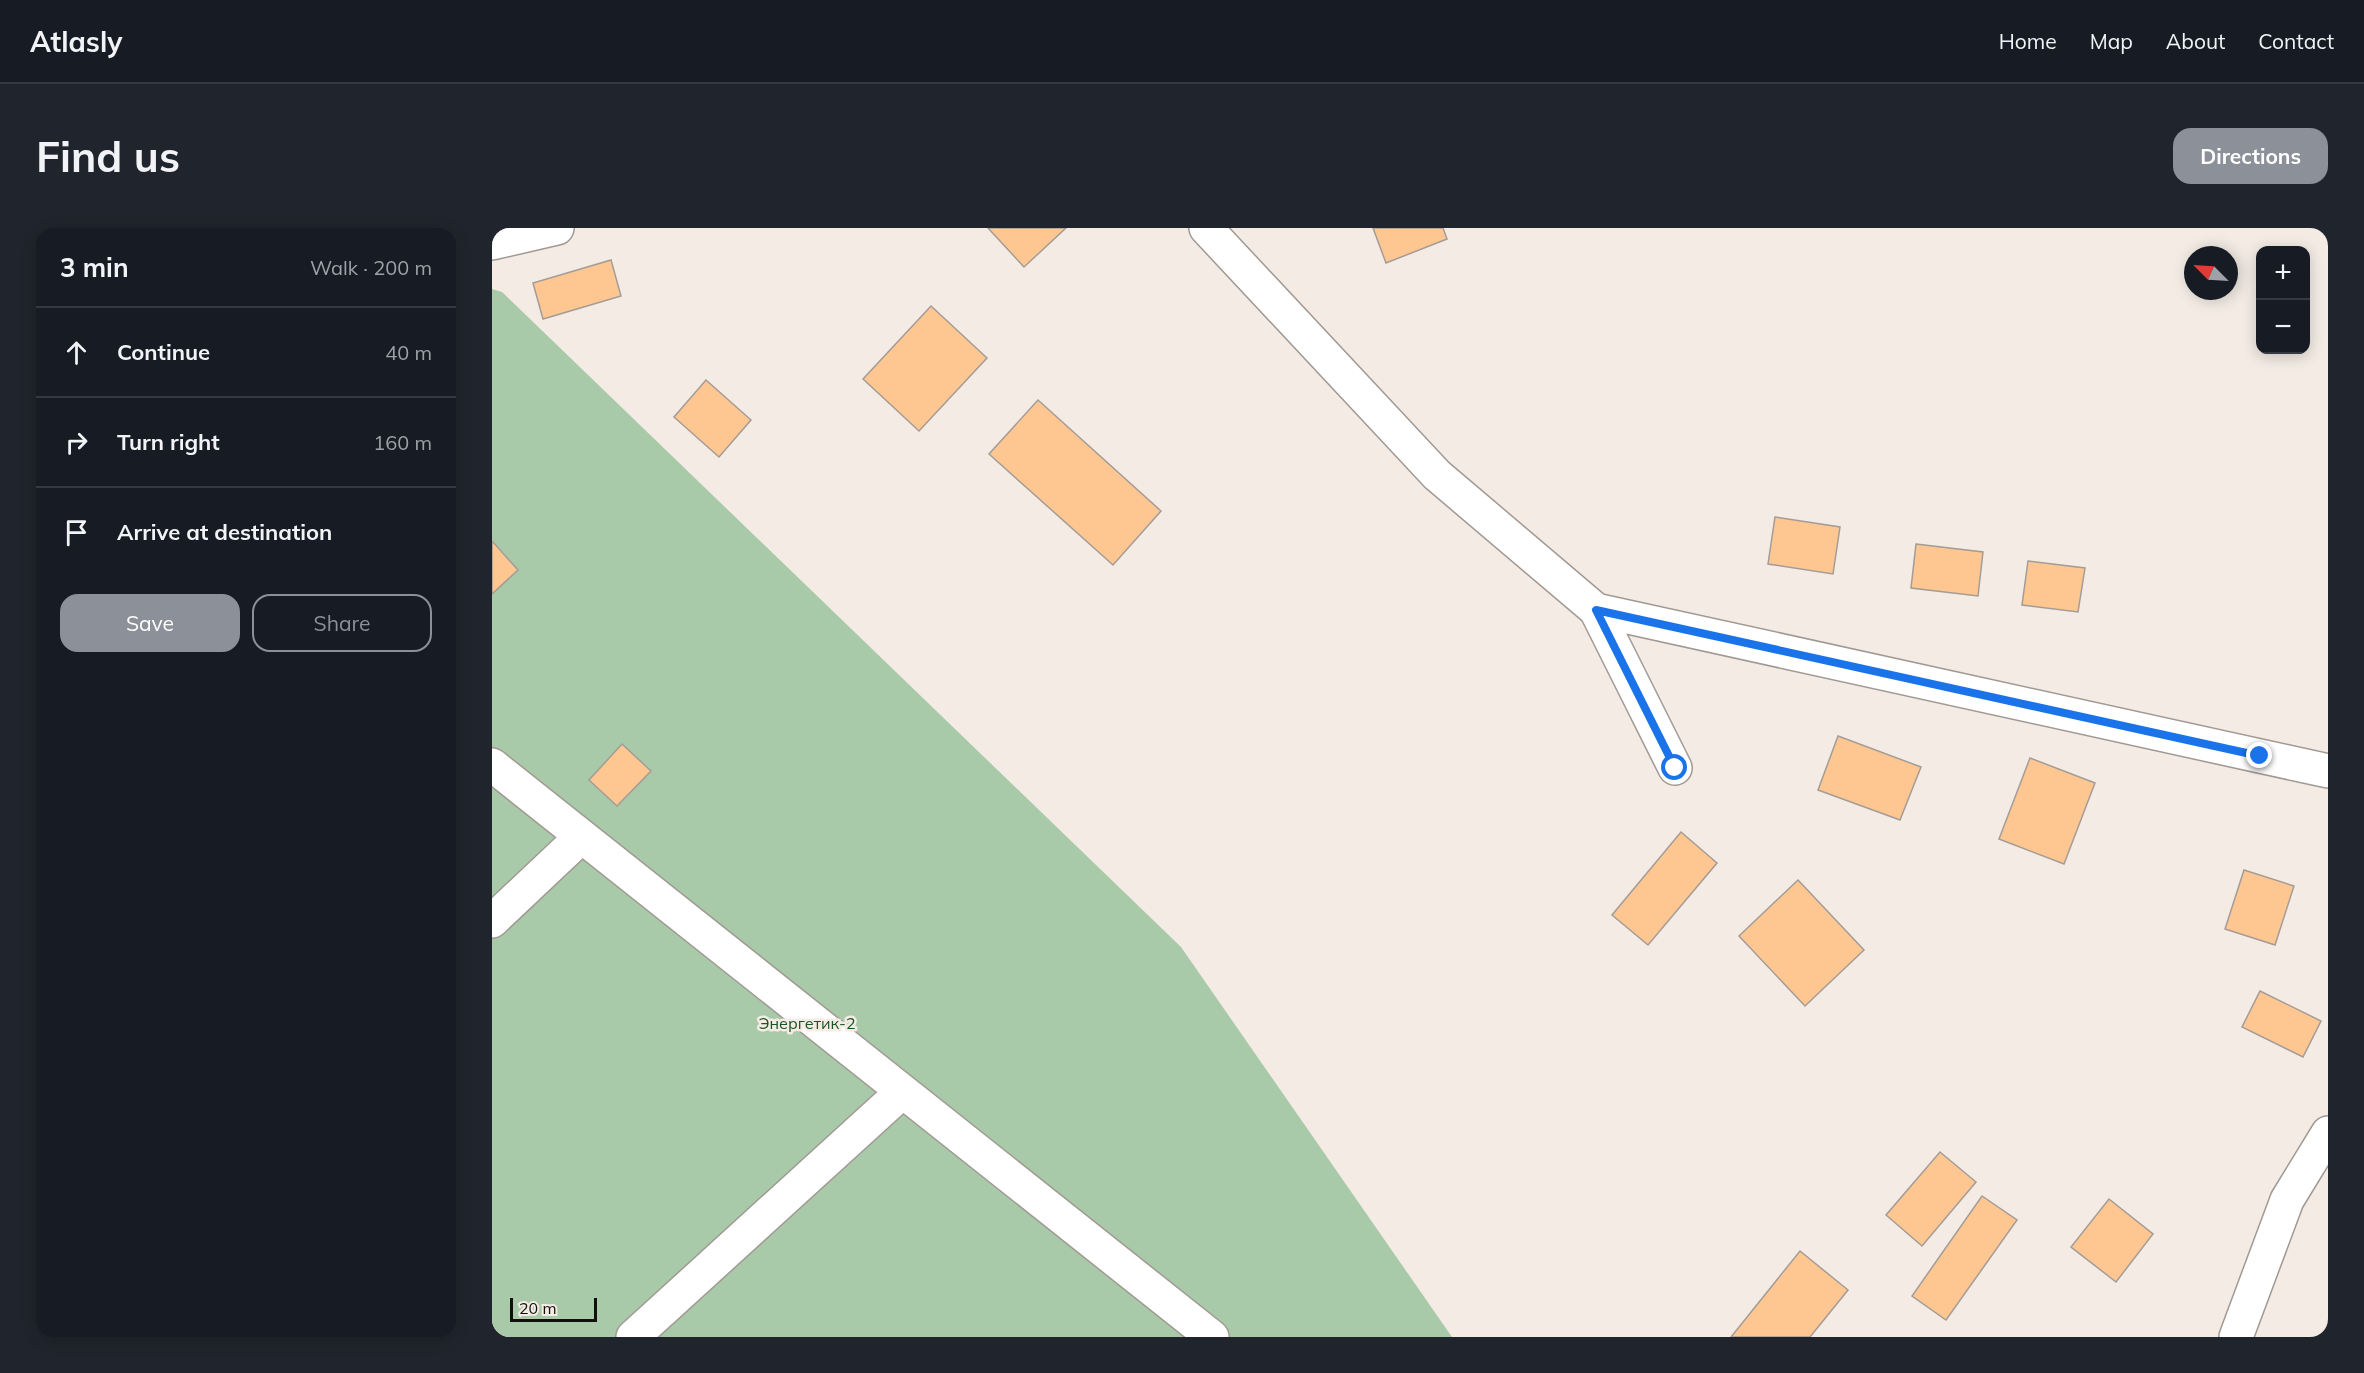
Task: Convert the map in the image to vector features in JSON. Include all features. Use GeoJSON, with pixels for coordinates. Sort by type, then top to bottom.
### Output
{"type":"FeatureCollection","features":[{"type":"Feature","properties":{"kind":"street"},"geometry":{"type":"LineString","coordinates":[[492,243],[557,228]]}},
{"type":"Feature","properties":{"kind":"street"},"geometry":{"type":"LineString","coordinates":[[1206,228],[1437,475],[1596,610],[1675,768]]}},
{"type":"Feature","properties":{"kind":"street"},"geometry":{"type":"LineString","coordinates":[[1596,610],[2328,771]]}},
{"type":"Feature","properties":{"kind":"street"},"geometry":{"type":"LineString","coordinates":[[492,765],[1212,1337]]}},
{"type":"Feature","properties":{"kind":"street"},"geometry":{"type":"LineString","coordinates":[[492,921],[581,837]]}},
{"type":"Feature","properties":{"kind":"street"},"geometry":{"type":"LineString","coordinates":[[633,1337],[902,1092]]}},
{"type":"Feature","properties":{"kind":"street"},"geometry":{"type":"LineString","coordinates":[[2233,1335],[2287,1200],[2328,1133]]}},
{"type":"Feature","properties":{"kind":"green space","name":"Энергетик-2"},"geometry":{"type":"Polygon","coordinates":[[[492,289],[502,292],[1181,947],[1452,1337],[492,1337],[492,289]]]}},
{"type":"Feature","properties":{"kind":"building"},"geometry":{"type":"Polygon","coordinates":[[[988,228],[1066,228],[1024,267],[988,228]]]}},
{"type":"Feature","properties":{"kind":"building"},"geometry":{"type":"Polygon","coordinates":[[[1373,228],[1443,228],[1447,239],[1386,263],[1373,228]]]}},
{"type":"Feature","properties":{"kind":"building"},"geometry":{"type":"Polygon","coordinates":[[[611,260],[621,296],[543,319],[533,283],[611,260]]]}},
{"type":"Feature","properties":{"kind":"building"},"geometry":{"type":"Polygon","coordinates":[[[931,306],[987,358],[919,431],[863,379],[931,306]]]}},
{"type":"Feature","properties":{"kind":"building"},"geometry":{"type":"Polygon","coordinates":[[[706,380],[751,420],[719,457],[674,417],[706,380]]]}},
{"type":"Feature","properties":{"kind":"building"},"geometry":{"type":"Polygon","coordinates":[[[1038,400],[1161,511],[1113,565],[989,454],[1038,400]]]}},
{"type":"Feature","properties":{"kind":"building"},"geometry":{"type":"Polygon","coordinates":[[[1775,517],[1840,527],[1833,574],[1768,564],[1775,517]]]}},
{"type":"Feature","properties":{"kind":"building"},"geometry":{"type":"Polygon","coordinates":[[[492,541],[518,570],[492,594],[492,541]]]}},
{"type":"Feature","properties":{"kind":"building"},"geometry":{"type":"Polygon","coordinates":[[[1916,544],[1983,552],[1978,596],[1911,588],[1916,544]]]}},
{"type":"Feature","properties":{"kind":"building"},"geometry":{"type":"Polygon","coordinates":[[[2028,561],[2085,568],[2078,612],[2022,605],[2028,561]]]}},
{"type":"Feature","properties":{"kind":"building"},"geometry":{"type":"Polygon","coordinates":[[[1838,736],[1921,767],[1900,820],[1818,790],[1838,736]]]}},
{"type":"Feature","properties":{"kind":"building"},"geometry":{"type":"Polygon","coordinates":[[[622,744],[651,771],[617,806],[589,780],[622,744]]]}},
{"type":"Feature","properties":{"kind":"building"},"geometry":{"type":"Polygon","coordinates":[[[2030,758],[2095,783],[2064,864],[1999,839],[2030,758]]]}},
{"type":"Feature","properties":{"kind":"building"},"geometry":{"type":"Polygon","coordinates":[[[1681,832],[1717,863],[1648,945],[1612,915],[1681,832]]]}},
{"type":"Feature","properties":{"kind":"building"},"geometry":{"type":"Polygon","coordinates":[[[2244,870],[2294,886],[2275,945],[2225,929],[2244,870]]]}},
{"type":"Feature","properties":{"kind":"building"},"geometry":{"type":"Polygon","coordinates":[[[1798,880],[1864,950],[1805,1006],[1739,936],[1798,880]]]}},
{"type":"Feature","properties":{"kind":"building"},"geometry":{"type":"Polygon","coordinates":[[[2260,991],[2321,1021],[2303,1057],[2242,1027],[2260,991]]]}},
{"type":"Feature","properties":{"kind":"building"},"geometry":{"type":"Polygon","coordinates":[[[1940,1152],[1976,1182],[1922,1246],[1886,1215],[1940,1152]]]}},
{"type":"Feature","properties":{"kind":"building"},"geometry":{"type":"Polygon","coordinates":[[[1982,1196],[2017,1220],[1946,1320],[1912,1296],[1982,1196]]]}},
{"type":"Feature","properties":{"kind":"building"},"geometry":{"type":"Polygon","coordinates":[[[2109,1199],[2153,1234],[2116,1282],[2071,1247],[2109,1199]]]}},
{"type":"Feature","properties":{"kind":"building"},"geometry":{"type":"Polygon","coordinates":[[[1800,1251],[1848,1290],[1810,1337],[1731,1337],[1800,1251]]]}},
{"type":"Feature","properties":{"kind":"route"},"geometry":{"type":"LineString","coordinates":[[1675,768],[1596,610],[2260,756]]}}]}
